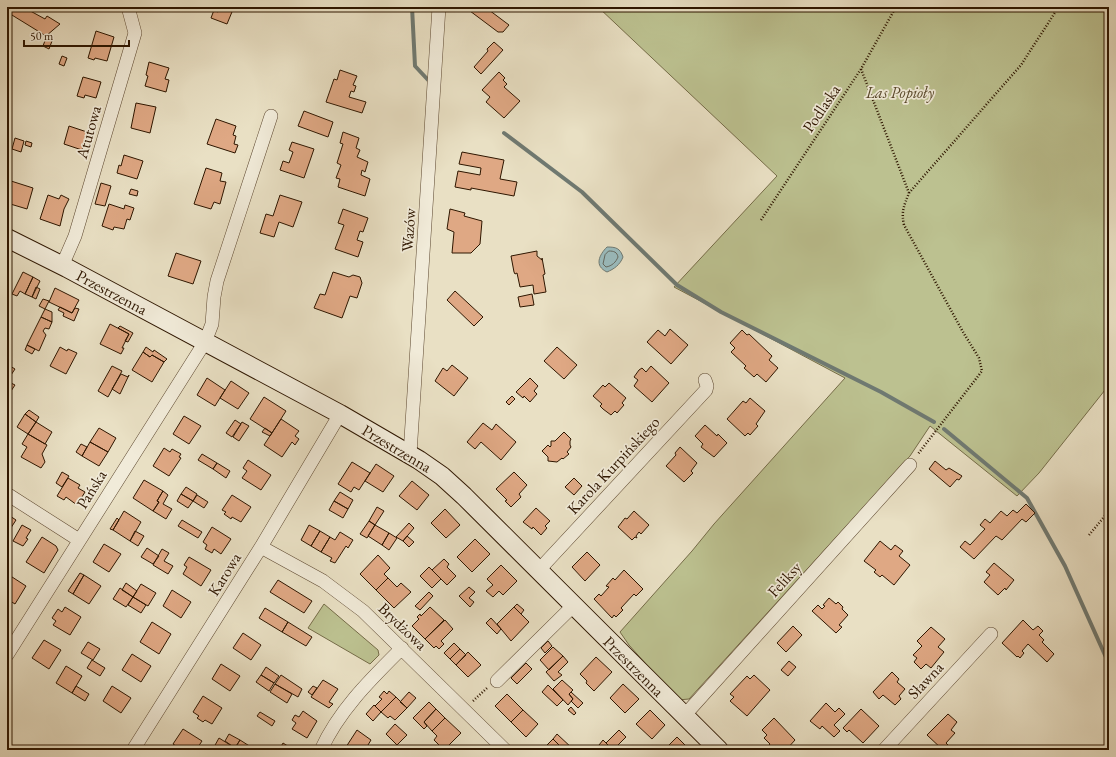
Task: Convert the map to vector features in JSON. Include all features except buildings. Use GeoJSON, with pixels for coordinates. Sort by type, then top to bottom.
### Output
{"type":"FeatureCollection","features":[{"type":"Feature","properties":{"kind":"street","name":"Atutowa"},"geometry":{"type":"LineString","coordinates":[[62,266],[75,236],[135,33],[128,7]]}},
{"type":"Feature","properties":{"kind":"street","name":"Wazów"},"geometry":{"type":"LineString","coordinates":[[410,454],[439,7]]}},
{"type":"Feature","properties":{"kind":"street","name":"Pańska"},"geometry":{"type":"LineString","coordinates":[[7,656],[205,342],[212,324],[217,281],[272,116]]}},
{"type":"Feature","properties":{"kind":"street","name":"Przestrzenna"},"geometry":{"type":"LineString","coordinates":[[7,238],[340,414],[410,454],[442,476],[718,750]]}},
{"type":"Feature","properties":{"kind":"street","name":"Karola Kurpińskiego"},"geometry":{"type":"LineString","coordinates":[[538,571],[706,390],[707,386],[705,380]]}},
{"type":"Feature","properties":{"kind":"street","name":"Karowa"},"geometry":{"type":"LineString","coordinates":[[133,750],[261,547],[340,414]]}},
{"type":"Feature","properties":{"kind":"street","name":"Feliksy"},"geometry":{"type":"LineString","coordinates":[[684,716],[910,465]]}},
{"type":"Feature","properties":{"kind":"street"},"geometry":{"type":"LineString","coordinates":[[7,494],[79,540]]}},
{"type":"Feature","properties":{"kind":"street","name":"Brydżowa"},"geometry":{"type":"LineString","coordinates":[[261,547],[334,588],[363,611],[505,750]]}},
{"type":"Feature","properties":{"kind":"street"},"geometry":{"type":"LineString","coordinates":[[497,681],[573,606]]}},
{"type":"Feature","properties":{"kind":"street","name":"Sławna"},"geometry":{"type":"LineString","coordinates":[[884,750],[991,634]]}},
{"type":"Feature","properties":{"kind":"street"},"geometry":{"type":"LineString","coordinates":[[321,750],[343,712],[363,687],[402,648]]}},
{"type":"Feature","properties":{"kind":"path","name":"Podlaska"},"geometry":{"type":"LineString","coordinates":[[761,220],[861,69],[896,7]]}},
{"type":"Feature","properties":{"kind":"path"},"geometry":{"type":"LineString","coordinates":[[1056,11],[1057,7]]}},
{"type":"Feature","properties":{"kind":"path"},"geometry":{"type":"LineString","coordinates":[[910,465],[982,370],[980,358],[952,313],[904,225],[902,209],[910,193],[1020,65],[1056,11],[1061,7]]}},
{"type":"Feature","properties":{"kind":"path"},"geometry":{"type":"LineString","coordinates":[[861,69],[910,193]]}},
{"type":"Feature","properties":{"kind":"path"},"geometry":{"type":"LineString","coordinates":[[1089,535],[1109,511]]}},
{"type":"Feature","properties":{"kind":"path"},"geometry":{"type":"LineString","coordinates":[[465,710],[497,681]]}},
{"type":"Feature","properties":{"kind":"green space","name":"Las Popioły"},"geometry":{"type":"Polygon","coordinates":[[[598,7],[1109,7],[1109,385],[1039,473],[1017,496],[930,426],[910,456],[689,699],[678,700],[629,645],[620,632],[714,524],[845,378],[674,287],[777,176],[598,7]]]}},
{"type":"Feature","properties":{"kind":"green space"},"geometry":{"type":"Polygon","coordinates":[[[324,604],[378,650],[379,655],[370,664],[308,628],[324,604]]]}},
{"type":"Feature","properties":{"kind":"water"},"geometry":{"type":"Polygon","coordinates":[[[607,247],[617,249],[623,257],[612,270],[607,272],[600,267],[599,260],[607,247]]]}},
{"type":"Feature","properties":{"kind":"waterway"},"geometry":{"type":"LineString","coordinates":[[412,7],[415,66],[429,81]]}},
{"type":"Feature","properties":{"kind":"waterway"},"geometry":{"type":"LineString","coordinates":[[504,133],[582,192],[677,285],[721,312],[881,392],[934,422]]}},
{"type":"Feature","properties":{"kind":"waterway"},"geometry":{"type":"LineString","coordinates":[[944,429],[1027,498],[1065,566],[1109,664]]}}]}
